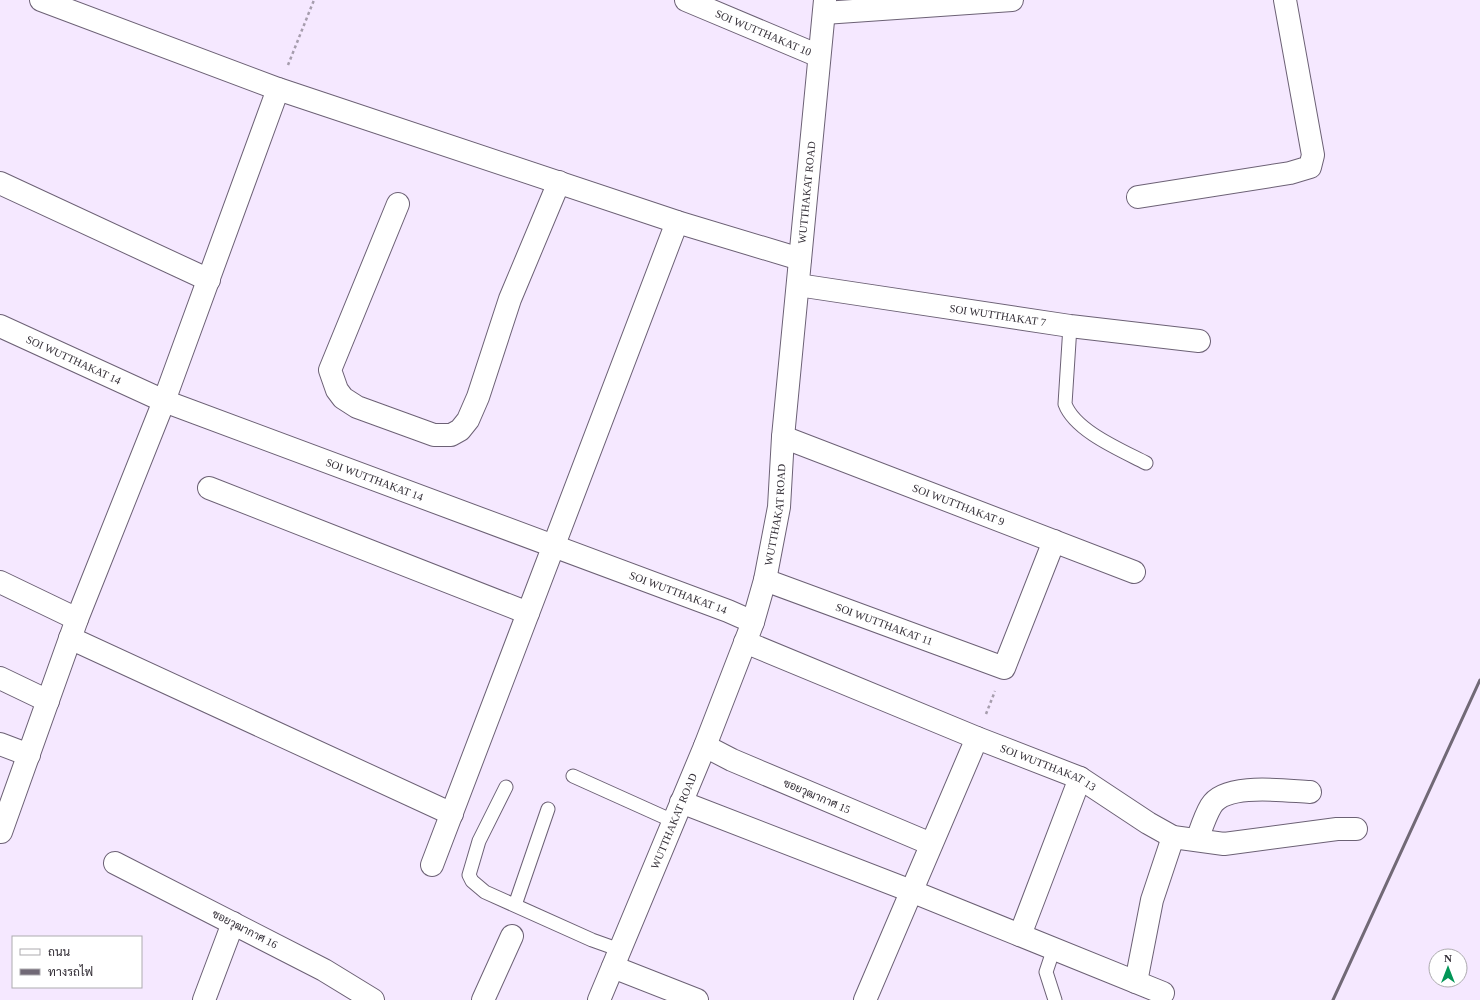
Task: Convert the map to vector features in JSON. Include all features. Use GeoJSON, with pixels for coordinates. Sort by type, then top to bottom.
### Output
{"type":"FeatureCollection","features":[{"type":"Feature","properties":{"kind":"street"},"geometry":{"type":"LineString","coordinates":[[41,0],[278,89],[677,222],[800,259]]}},
{"type":"Feature","properties":{"kind":"street","name":"SOI WUTTHAKAT 10"},"geometry":{"type":"LineString","coordinates":[[686,0],[820,56]]}},
{"type":"Feature","properties":{"kind":"street"},"geometry":{"type":"LineString","coordinates":[[824,6],[1012,0]]}},
{"type":"Feature","properties":{"kind":"street"},"geometry":{"type":"LineString","coordinates":[[1138,197],[1290,173],[1310,167],[1313,155],[1285,0]]}},
{"type":"Feature","properties":{"kind":"street","name":"WUTTHAKAT ROAD"},"geometry":{"type":"LineString","coordinates":[[599,1000],[705,746],[749,632],[765,580],[779,507],[783,437],[824,6]]}},
{"type":"Feature","properties":{"kind":"street"},"geometry":{"type":"LineString","coordinates":[[0,831],[29,755],[73,628],[164,401],[210,280],[278,89]]}},
{"type":"Feature","properties":{"kind":"street"},"geometry":{"type":"LineString","coordinates":[[398,204],[330,370],[337,390],[343,398],[357,407],[434,435],[451,435],[460,430],[468,420],[478,397],[510,299],[559,182]]}},
{"type":"Feature","properties":{"kind":"street"},"geometry":{"type":"LineString","coordinates":[[0,183],[210,280]]}},
{"type":"Feature","properties":{"kind":"street"},"geometry":{"type":"LineString","coordinates":[[432,865],[677,222]]}},
{"type":"Feature","properties":{"kind":"street","name":"SOI WUTTHAKAT 7"},"geometry":{"type":"LineString","coordinates":[[798,285],[1070,326],[1199,341]]}},
{"type":"Feature","properties":{"kind":"street","name":"SOI WUTTHAKAT 14"},"geometry":{"type":"LineString","coordinates":[[0,326],[164,401],[728,611],[749,632]]}},
{"type":"Feature","properties":{"kind":"street","name":"SOI WUTTHAKAT 9"},"geometry":{"type":"LineString","coordinates":[[783,437],[1134,572]]}},
{"type":"Feature","properties":{"kind":"street"},"geometry":{"type":"LineString","coordinates":[[210,488],[528,613]]}},
{"type":"Feature","properties":{"kind":"street"},"geometry":{"type":"LineString","coordinates":[[1004,668],[1054,541]]}},
{"type":"Feature","properties":{"kind":"street","name":"SOI WUTTHAKAT 11"},"geometry":{"type":"LineString","coordinates":[[765,580],[1004,668]]}},
{"type":"Feature","properties":{"kind":"street"},"geometry":{"type":"LineString","coordinates":[[0,582],[73,628],[452,814]]}},
{"type":"Feature","properties":{"kind":"street","name":"SOI WUTTHAKAT 13"},"geometry":{"type":"LineString","coordinates":[[749,632],[977,738],[1080,778],[1148,823],[1173,837],[1224,844],[1337,829],[1356,829]]}},
{"type":"Feature","properties":{"kind":"street"},"geometry":{"type":"LineString","coordinates":[[0,678],[48,701]]}},
{"type":"Feature","properties":{"kind":"street"},"geometry":{"type":"LineString","coordinates":[[864,1000],[977,738]]}},
{"type":"Feature","properties":{"kind":"street"},"geometry":{"type":"LineString","coordinates":[[0,744],[29,755]]}},
{"type":"Feature","properties":{"kind":"street","name":"ซอยวุฒากาศ 15"},"geometry":{"type":"LineString","coordinates":[[705,746],[732,760],[931,844]]}},
{"type":"Feature","properties":{"kind":"street"},"geometry":{"type":"LineString","coordinates":[[1020,934],[1080,778]]}},
{"type":"Feature","properties":{"kind":"street"},"geometry":{"type":"LineString","coordinates":[[1196,840],[1211,805],[1220,796],[1233,792],[1267,790],[1310,792]]}},
{"type":"Feature","properties":{"kind":"street"},"geometry":{"type":"LineString","coordinates":[[677,811],[911,891],[1020,934],[1163,994]]}},
{"type":"Feature","properties":{"kind":"street"},"geometry":{"type":"LineString","coordinates":[[1136,982],[1152,900],[1173,837]]}},
{"type":"Feature","properties":{"kind":"street","name":"ซอยวุฒากาศ 16"},"geometry":{"type":"LineString","coordinates":[[115,863],[324,970],[373,1000]]}},
{"type":"Feature","properties":{"kind":"street"},"geometry":{"type":"LineString","coordinates":[[204,1000],[233,923]]}},
{"type":"Feature","properties":{"kind":"street"},"geometry":{"type":"LineString","coordinates":[[483,1000],[512,936]]}},
{"type":"Feature","properties":{"kind":"street"},"geometry":{"type":"LineString","coordinates":[[616,958],[697,1000]]}},
{"type":"Feature","properties":{"kind":"lane"},"geometry":{"type":"LineString","coordinates":[[1070,326],[1065,404],[1069,413],[1098,437],[1146,463]]}},
{"type":"Feature","properties":{"kind":"lane"},"geometry":{"type":"LineString","coordinates":[[573,776],[677,811]]}},
{"type":"Feature","properties":{"kind":"lane"},"geometry":{"type":"LineString","coordinates":[[506,787],[479,841],[468,875],[472,881],[485,892],[592,940],[616,958]]}},
{"type":"Feature","properties":{"kind":"lane"},"geometry":{"type":"LineString","coordinates":[[515,906],[548,809]]}},
{"type":"Feature","properties":{"kind":"lane"},"geometry":{"type":"LineString","coordinates":[[1054,948],[1046,972],[1055,1000]]}},
{"type":"Feature","properties":{"kind":"path"},"geometry":{"type":"LineString","coordinates":[[278,89],[314,0]]}},
{"type":"Feature","properties":{"kind":"path"},"geometry":{"type":"LineString","coordinates":[[977,738],[1004,668]]}},
{"type":"Feature","properties":{"kind":"railway"},"geometry":{"type":"LineString","coordinates":[[1333,1000],[1480,680]]}}]}
